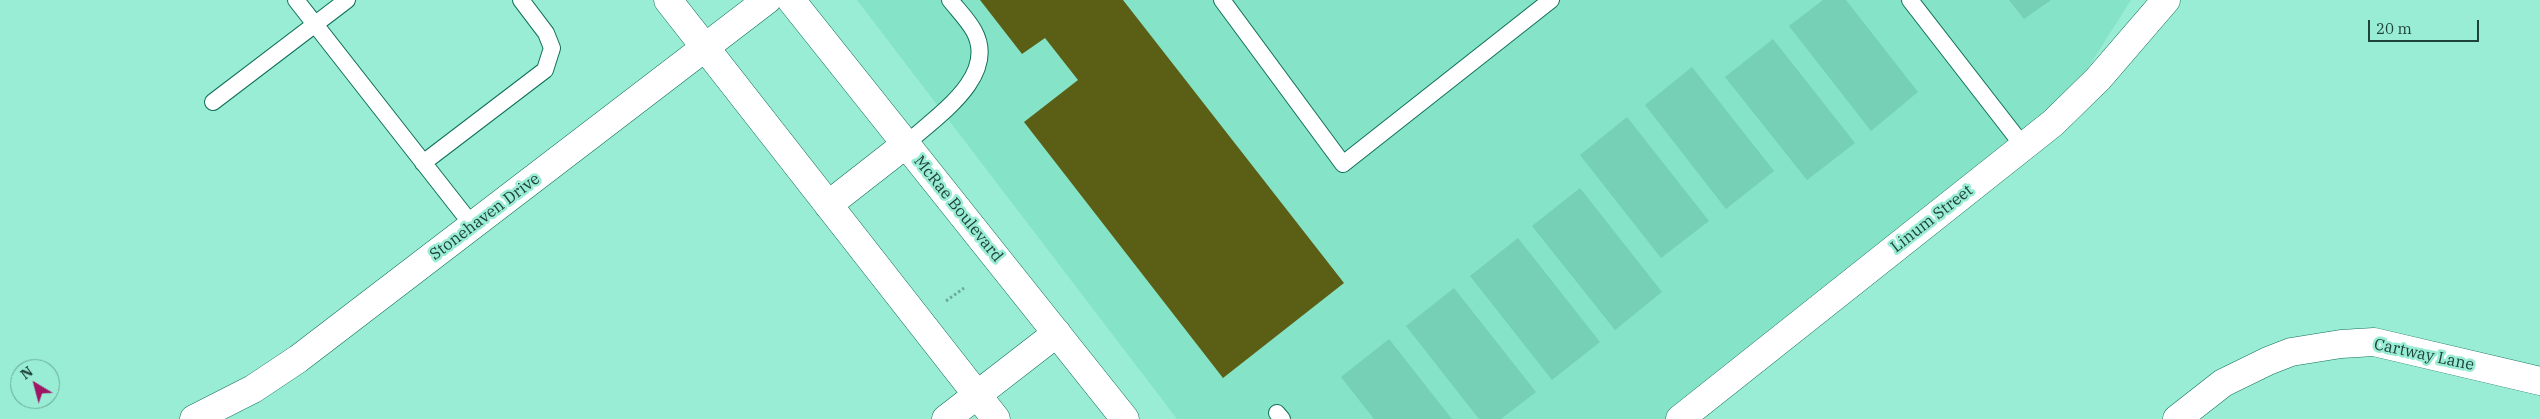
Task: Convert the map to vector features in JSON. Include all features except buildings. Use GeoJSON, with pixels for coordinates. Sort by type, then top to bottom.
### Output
{"type":"FeatureCollection","features":[{"type":"Feature","properties":{"kind":"street"},"geometry":{"type":"LineString","coordinates":[[668,0],[996,419]]}},
{"type":"Feature","properties":{"kind":"street","name":"Stonehaven Drive"},"geometry":{"type":"LineString","coordinates":[[194,419],[253,389],[298,360],[767,0]]}},
{"type":"Feature","properties":{"kind":"street","name":"McRae Boulevard"},"geometry":{"type":"LineString","coordinates":[[791,0],[1125,419]]}},
{"type":"Feature","properties":{"kind":"street","name":"Linum Street"},"geometry":{"type":"LineString","coordinates":[[1680,419],[2053,123],[2098,79],[2166,0]]}},
{"type":"Feature","properties":{"kind":"street"},"geometry":{"type":"LineString","coordinates":[[828,205],[906,144]]}},
{"type":"Feature","properties":{"kind":"street"},"geometry":{"type":"LineString","coordinates":[[946,419],[1057,334]]}},
{"type":"Feature","properties":{"kind":"street","name":"Cartway Lane"},"geometry":{"type":"LineString","coordinates":[[2177,419],[2223,383],[2268,361],[2291,352],[2341,344],[2374,342],[2540,381]]}},
{"type":"Feature","properties":{"kind":"lane"},"geometry":{"type":"LineString","coordinates":[[296,0],[473,226]]}},
{"type":"Feature","properties":{"kind":"lane"},"geometry":{"type":"LineString","coordinates":[[213,102],[347,0]]}},
{"type":"Feature","properties":{"kind":"lane"},"geometry":{"type":"LineString","coordinates":[[423,163],[545,70],[552,48],[546,33],[521,0]]}},
{"type":"Feature","properties":{"kind":"lane"},"geometry":{"type":"LineString","coordinates":[[906,144],[968,87],[979,65],[979,46],[974,32],[950,0]]}},
{"type":"Feature","properties":{"kind":"lane"},"geometry":{"type":"LineString","coordinates":[[1222,0],[1343,164],[1551,0]]}},
{"type":"Feature","properties":{"kind":"lane"},"geometry":{"type":"LineString","coordinates":[[1910,0],[2024,147]]}},
{"type":"Feature","properties":{"kind":"path"},"geometry":{"type":"LineString","coordinates":[[942,303],[964,288]]}},
{"type":"Feature","properties":{"kind":"shaded area"},"geometry":{"type":"Polygon","coordinates":[[[857,0],[2131,0],[2053,123],[1680,419],[1177,419],[857,0]]]}},
{"type":"Feature","properties":{"kind":"shaded area"},"geometry":{"type":"Polygon","coordinates":[[[1823,0],[1846,0],[1918,92],[1871,131],[1789,26],[1823,0]]]}},
{"type":"Feature","properties":{"kind":"shaded area"},"geometry":{"type":"Polygon","coordinates":[[[2009,0],[2051,0],[2024,19],[2009,0]]]}},
{"type":"Feature","properties":{"kind":"shaded area"},"geometry":{"type":"Polygon","coordinates":[[[1773,39],[1855,143],[1807,180],[1725,77],[1773,39]]]}},
{"type":"Feature","properties":{"kind":"shaded area"},"geometry":{"type":"Polygon","coordinates":[[[1692,67],[1774,171],[1726,209],[1645,105],[1692,67]]]}},
{"type":"Feature","properties":{"kind":"shaded area"},"geometry":{"type":"Polygon","coordinates":[[[1627,117],[1709,221],[1661,258],[1580,155],[1627,117]]]}},
{"type":"Feature","properties":{"kind":"shaded area"},"geometry":{"type":"Polygon","coordinates":[[[1580,188],[1662,292],[1615,330],[1532,226],[1580,188]]]}},
{"type":"Feature","properties":{"kind":"shaded area"},"geometry":{"type":"Polygon","coordinates":[[[1518,238],[1600,342],[1552,380],[1470,276],[1518,238]]]}},
{"type":"Feature","properties":{"kind":"shaded area"},"geometry":{"type":"Polygon","coordinates":[[[1454,288],[1536,392],[1501,419],[1479,419],[1406,326],[1454,288]]]}},
{"type":"Feature","properties":{"kind":"shaded area"},"geometry":{"type":"Polygon","coordinates":[[[1389,339],[1452,419],[1374,419],[1341,377],[1389,339]]]}}]}
